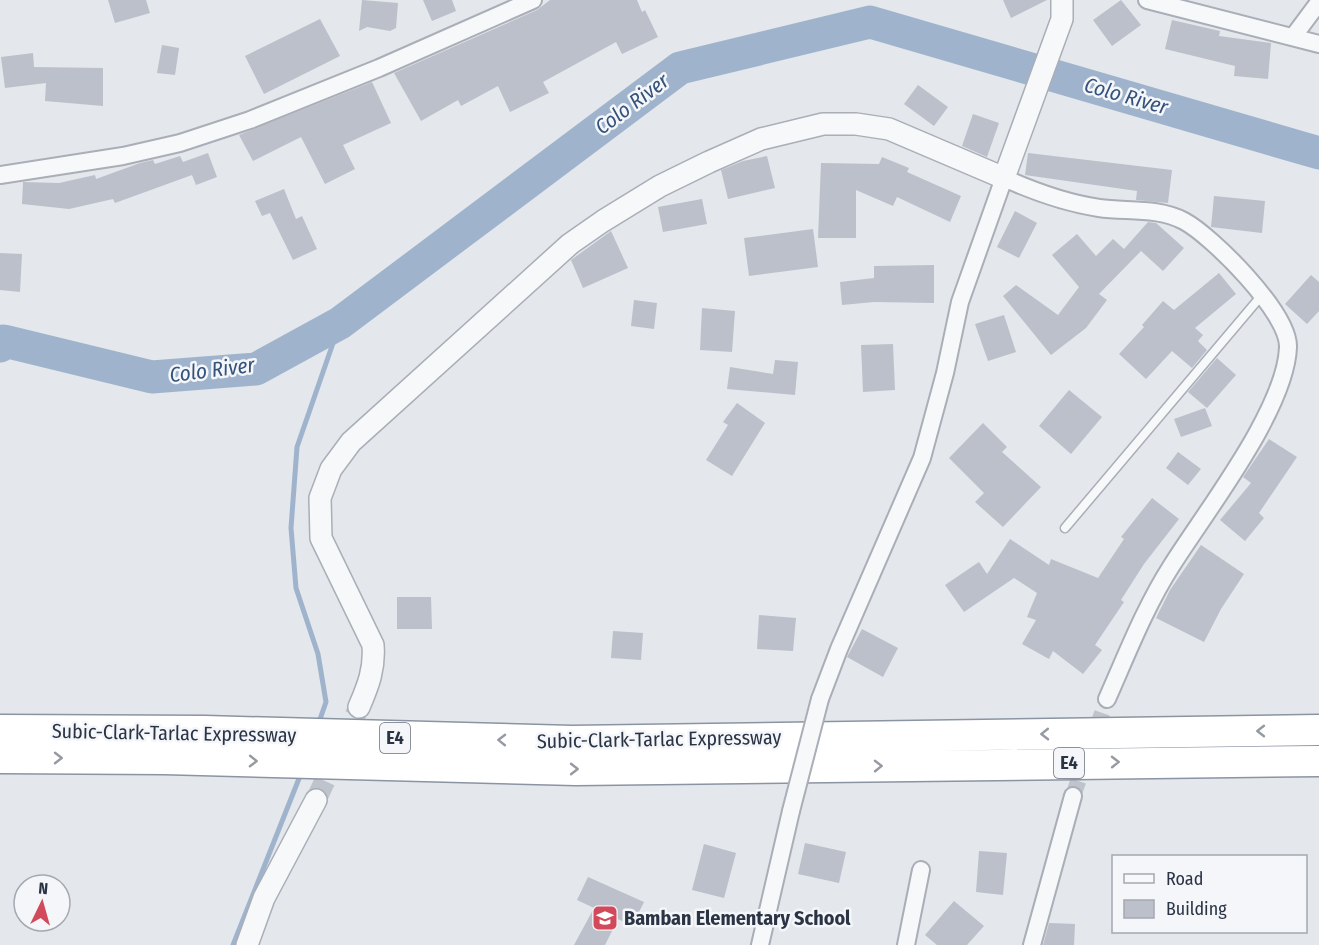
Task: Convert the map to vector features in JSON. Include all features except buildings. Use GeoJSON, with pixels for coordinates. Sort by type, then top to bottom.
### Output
{"type":"FeatureCollection","features":[{"type":"Feature","properties":{"kind":"highway","name":"Subic-Clark-Tarlac Expressway"},"geometry":{"type":"LineString","coordinates":[[0,730],[205,731],[572,741],[1319,730]]}},
{"type":"Feature","properties":{"kind":"highway","name":"Subic-Clark-Tarlac Expressway"},"geometry":{"type":"LineString","coordinates":[[0,758],[186,759],[576,770],[1319,760]]}},
{"type":"Feature","properties":{"kind":"street"},"geometry":{"type":"LineString","coordinates":[[0,175],[123,156],[250,120],[379,68],[533,0]]}},
{"type":"Feature","properties":{"kind":"street"},"geometry":{"type":"LineString","coordinates":[[1147,0],[1319,44]]}},
{"type":"Feature","properties":{"kind":"street"},"geometry":{"type":"LineString","coordinates":[[1293,37],[1319,2]]}},
{"type":"Feature","properties":{"kind":"street"},"geometry":{"type":"LineString","coordinates":[[760,945],[820,699],[838,649],[922,459],[945,373],[960,303],[1018,145],[1062,10]]}},
{"type":"Feature","properties":{"kind":"street"},"geometry":{"type":"LineString","coordinates":[[359,707],[371,678],[374,662],[373,645],[321,538],[320,498],[331,469],[351,442],[570,244],[603,220],[660,186],[761,139],[823,124],[856,124],[889,129],[1035,192],[1101,208],[1158,212],[1180,219],[1207,236],[1263,295],[1280,321],[1288,344],[1285,367],[1271,404],[1223,489],[1171,565],[1151,601],[1107,699]]}},
{"type":"Feature","properties":{"kind":"street"},"geometry":{"type":"LineString","coordinates":[[1032,945],[1073,796]]}},
{"type":"Feature","properties":{"kind":"street"},"geometry":{"type":"LineString","coordinates":[[247,945],[264,898],[316,800]]}},
{"type":"Feature","properties":{"kind":"street"},"geometry":{"type":"LineString","coordinates":[[906,945],[921,870]]}},
{"type":"Feature","properties":{"kind":"lane"},"geometry":{"type":"LineString","coordinates":[[1065,528],[1263,295]]}},
{"type":"Feature","properties":{"kind":"waterway","name":"Colo River"},"geometry":{"type":"LineString","coordinates":[[0,346],[4,341],[152,377],[256,369],[340,323],[680,68],[870,22],[1319,153]]}},
{"type":"Feature","properties":{"kind":"waterway"},"geometry":{"type":"LineString","coordinates":[[318,725],[326,702],[318,654],[296,588],[291,528],[297,447],[340,323]]}},
{"type":"Feature","properties":{"kind":"waterway"},"geometry":{"type":"LineString","coordinates":[[233,945],[302,771]]}},
{"type":"Feature","properties":{"kind":"tunnel"},"geometry":{"type":"LineString","coordinates":[[1073,796],[1107,699]]}},
{"type":"Feature","properties":{"kind":"tunnel"},"geometry":{"type":"LineString","coordinates":[[316,800],[359,707]]}},
{"type":"Feature","properties":{"kind":"place","name":"Bamban Elementary School"},"geometry":{"type":"Point","coordinates":[605,918]}}]}
